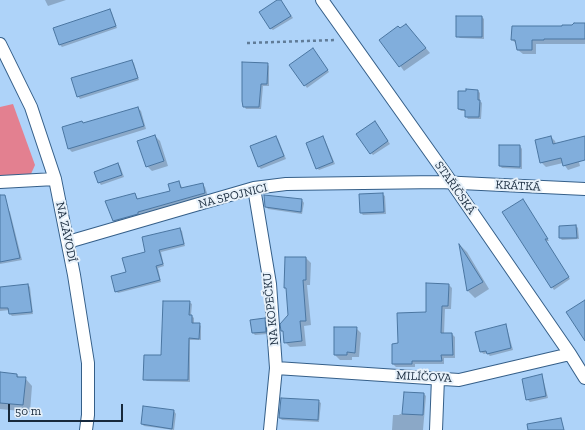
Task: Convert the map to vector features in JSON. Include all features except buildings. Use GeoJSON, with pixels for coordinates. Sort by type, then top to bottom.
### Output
{"type":"FeatureCollection","features":[{"type":"Feature","properties":{"kind":"street","name":"STAŘÍČSKÁ"},"geometry":{"type":"LineString","coordinates":[[322,0],[452,183],[585,378]]}},
{"type":"Feature","properties":{"kind":"street","name":"NA ZÁVODÍ"},"geometry":{"type":"LineString","coordinates":[[0,44],[30,107],[55,179],[74,275],[88,363],[88,415],[86,430]]}},
{"type":"Feature","properties":{"kind":"street"},"geometry":{"type":"LineString","coordinates":[[0,182],[55,179]]}},
{"type":"Feature","properties":{"kind":"street","name":"NA SPOJNICI"},"geometry":{"type":"LineString","coordinates":[[68,242],[254,188],[286,184],[316,183],[452,183]]}},
{"type":"Feature","properties":{"kind":"street","name":"KRÁTKÁ"},"geometry":{"type":"LineString","coordinates":[[452,183],[585,189]]}},
{"type":"Feature","properties":{"kind":"street","name":"NA KOPEČKU"},"geometry":{"type":"LineString","coordinates":[[254,188],[270,284],[276,368],[270,430]]}},
{"type":"Feature","properties":{"kind":"street","name":"MILÍČOVA"},"geometry":{"type":"LineString","coordinates":[[276,368],[459,380],[570,354]]}},
{"type":"Feature","properties":{"kind":"street"},"geometry":{"type":"LineString","coordinates":[[436,430],[438,378]]}},
{"type":"Feature","properties":{"kind":"path"},"geometry":{"type":"LineString","coordinates":[[247,43],[349,39]]}},
{"type":"Feature","properties":{"kind":"shaded area"},"geometry":{"type":"Polygon","coordinates":[[[13,104],[35,165],[31,174],[0,177],[0,107],[13,104]]]}}]}
